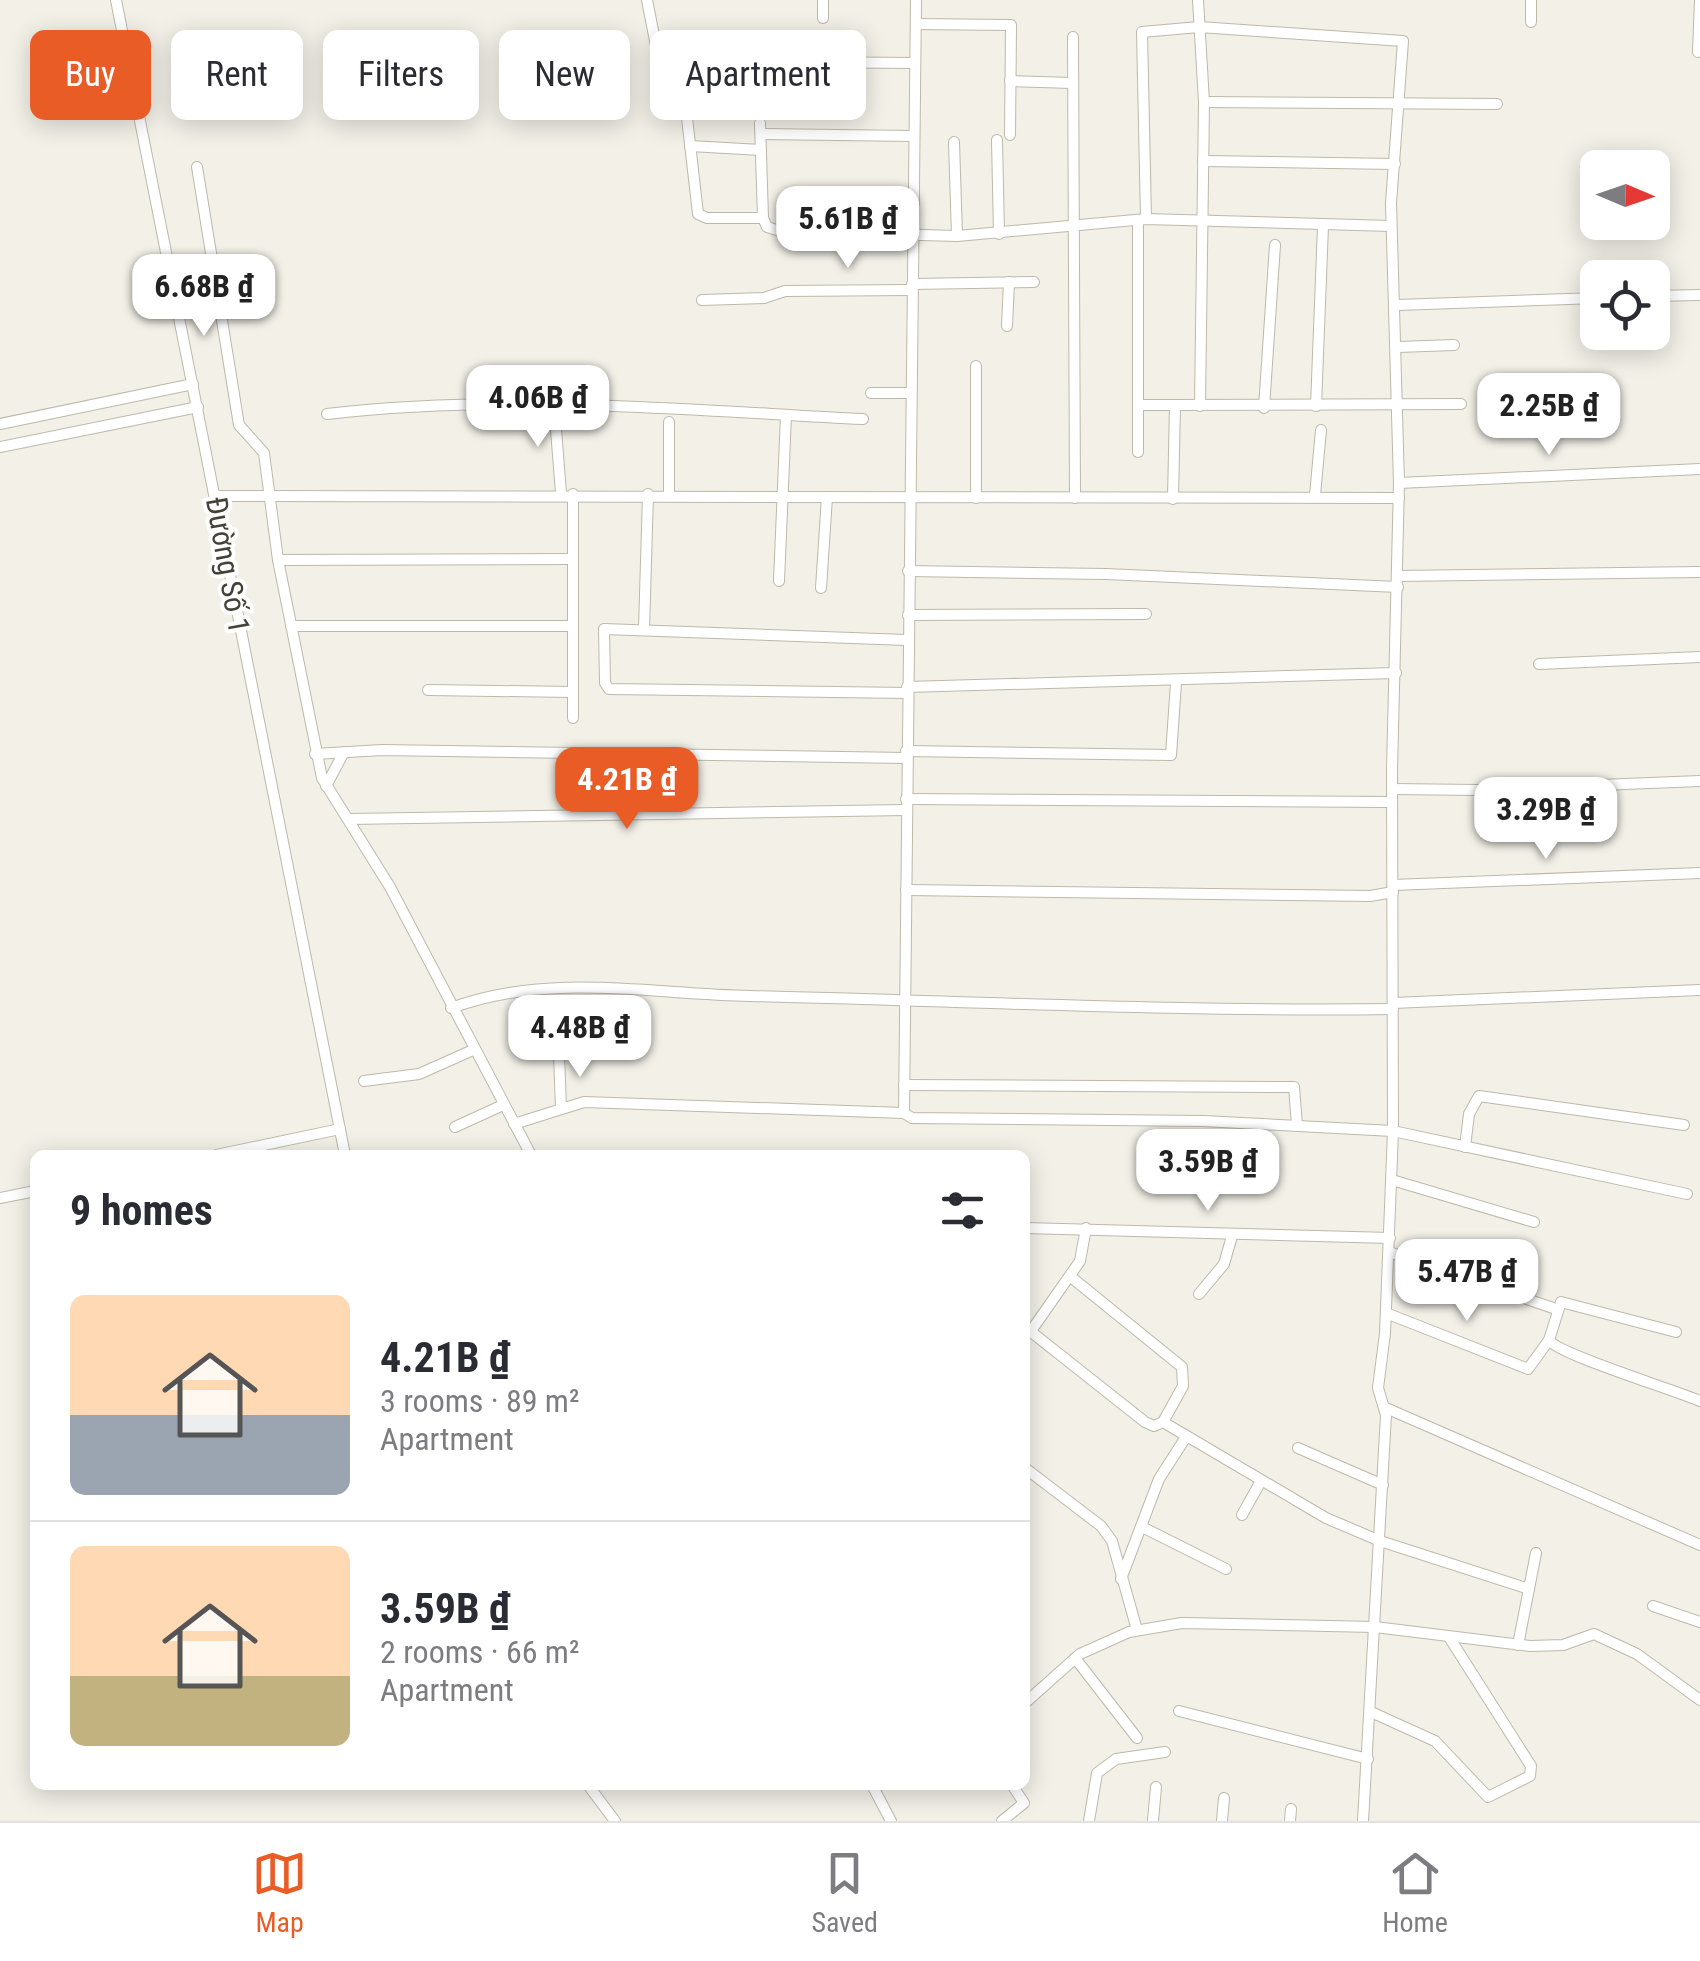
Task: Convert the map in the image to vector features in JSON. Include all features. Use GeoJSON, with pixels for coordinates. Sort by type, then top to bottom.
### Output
{"type":"FeatureCollection","features":[{"type":"Feature","properties":{"kind":"street","name":"Đường Số 1"},"geometry":{"type":"LineString","coordinates":[[116,0],[344,1150]]}},
{"type":"Feature","properties":{"kind":"street"},"geometry":{"type":"LineString","coordinates":[[647,0],[659,62],[915,63]]}},
{"type":"Feature","properties":{"kind":"street"},"geometry":{"type":"LineString","coordinates":[[823,0],[823,18]]}},
{"type":"Feature","properties":{"kind":"street"},"geometry":{"type":"LineString","coordinates":[[904,1112],[916,0]]}},
{"type":"Feature","properties":{"kind":"street"},"geometry":{"type":"LineString","coordinates":[[1198,0],[1204,102],[1200,406]]}},
{"type":"Feature","properties":{"kind":"street"},"geometry":{"type":"LineString","coordinates":[[1531,0],[1531,22]]}},
{"type":"Feature","properties":{"kind":"street"},"geometry":{"type":"LineString","coordinates":[[1698,52],[1700,0]]}},
{"type":"Feature","properties":{"kind":"street"},"geometry":{"type":"LineString","coordinates":[[916,24],[1011,25],[1010,135]]}},
{"type":"Feature","properties":{"kind":"street"},"geometry":{"type":"LineString","coordinates":[[1138,452],[1142,32],[1154,27],[1200,27],[1403,41],[1392,226],[1399,408],[1392,788],[1392,1180],[1378,1388],[1386,1408],[1364,1821]]}},
{"type":"Feature","properties":{"kind":"street"},"geometry":{"type":"LineString","coordinates":[[1072,37],[1075,498]]}},
{"type":"Feature","properties":{"kind":"street"},"geometry":{"type":"LineString","coordinates":[[1010,81],[1072,82]]}},
{"type":"Feature","properties":{"kind":"street"},"geometry":{"type":"LineString","coordinates":[[1204,102],[1497,104]]}},
{"type":"Feature","properties":{"kind":"street"},"geometry":{"type":"LineString","coordinates":[[687,120],[701,217],[763,218]]}},
{"type":"Feature","properties":{"kind":"street"},"geometry":{"type":"LineString","coordinates":[[913,136],[760,128],[763,218],[768,227],[780,231],[957,236],[1142,220],[1392,226]]}},
{"type":"Feature","properties":{"kind":"street"},"geometry":{"type":"LineString","coordinates":[[997,140],[999,234]]}},
{"type":"Feature","properties":{"kind":"street"},"geometry":{"type":"LineString","coordinates":[[954,142],[957,236]]}},
{"type":"Feature","properties":{"kind":"street"},"geometry":{"type":"LineString","coordinates":[[690,146],[761,150]]}},
{"type":"Feature","properties":{"kind":"street"},"geometry":{"type":"LineString","coordinates":[[1204,161],[1395,164]]}},
{"type":"Feature","properties":{"kind":"street"},"geometry":{"type":"LineString","coordinates":[[197,167],[238,425],[264,452],[278,560],[315,754],[326,786],[390,887],[528,1150]]}},
{"type":"Feature","properties":{"kind":"street"},"geometry":{"type":"LineString","coordinates":[[796,195],[912,196]]}},
{"type":"Feature","properties":{"kind":"street"},"geometry":{"type":"LineString","coordinates":[[1316,406],[1323,226]]}},
{"type":"Feature","properties":{"kind":"street"},"geometry":{"type":"LineString","coordinates":[[1264,408],[1274,245]]}},
{"type":"Feature","properties":{"kind":"street"},"geometry":{"type":"LineString","coordinates":[[1008,326],[1009,282]]}},
{"type":"Feature","properties":{"kind":"street"},"geometry":{"type":"LineString","coordinates":[[702,300],[764,298],[785,290],[1034,282]]}},
{"type":"Feature","properties":{"kind":"street"},"geometry":{"type":"LineString","coordinates":[[1670,296],[1700,295]]}},
{"type":"Feature","properties":{"kind":"street"},"geometry":{"type":"LineString","coordinates":[[1397,304],[1580,299]]}},
{"type":"Feature","properties":{"kind":"street"},"geometry":{"type":"LineString","coordinates":[[1398,347],[1454,345]]}},
{"type":"Feature","properties":{"kind":"street"},"geometry":{"type":"LineString","coordinates":[[976,366],[976,498]]}},
{"type":"Feature","properties":{"kind":"street"},"geometry":{"type":"LineString","coordinates":[[0,424],[193,384]]}},
{"type":"Feature","properties":{"kind":"street"},"geometry":{"type":"LineString","coordinates":[[871,393],[910,393]]}},
{"type":"Feature","properties":{"kind":"street"},"geometry":{"type":"LineString","coordinates":[[327,414],[398,406],[554,404],[863,418]]}},
{"type":"Feature","properties":{"kind":"street"},"geometry":{"type":"LineString","coordinates":[[554,404],[573,559],[573,718]]}},
{"type":"Feature","properties":{"kind":"street"},"geometry":{"type":"LineString","coordinates":[[1140,404],[1264,408],[1461,404]]}},
{"type":"Feature","properties":{"kind":"street"},"geometry":{"type":"LineString","coordinates":[[1173,499],[1175,405]]}},
{"type":"Feature","properties":{"kind":"street"},"geometry":{"type":"LineString","coordinates":[[0,447],[198,407]]}},
{"type":"Feature","properties":{"kind":"street"},"geometry":{"type":"LineString","coordinates":[[779,582],[786,415]]}},
{"type":"Feature","properties":{"kind":"street"},"geometry":{"type":"LineString","coordinates":[[669,422],[669,495]]}},
{"type":"Feature","properties":{"kind":"street"},"geometry":{"type":"LineString","coordinates":[[1316,495],[1321,430]]}},
{"type":"Feature","properties":{"kind":"street"},"geometry":{"type":"LineString","coordinates":[[1399,483],[1700,469]]}},
{"type":"Feature","properties":{"kind":"street"},"geometry":{"type":"LineString","coordinates":[[644,628],[648,494]]}},
{"type":"Feature","properties":{"kind":"street"},"geometry":{"type":"LineString","coordinates":[[216,496],[1398,498]]}},
{"type":"Feature","properties":{"kind":"street"},"geometry":{"type":"LineString","coordinates":[[821,588],[827,497]]}},
{"type":"Feature","properties":{"kind":"street"},"geometry":{"type":"LineString","coordinates":[[278,560],[573,559]]}},
{"type":"Feature","properties":{"kind":"street"},"geometry":{"type":"LineString","coordinates":[[908,571],[1398,581],[1700,572]]}},
{"type":"Feature","properties":{"kind":"street"},"geometry":{"type":"LineString","coordinates":[[908,615],[1146,614]]}},
{"type":"Feature","properties":{"kind":"street"},"geometry":{"type":"LineString","coordinates":[[291,626],[573,626]]}},
{"type":"Feature","properties":{"kind":"street"},"geometry":{"type":"LineString","coordinates":[[907,640],[604,629],[608,688],[907,690],[1396,674]]}},
{"type":"Feature","properties":{"kind":"street"},"geometry":{"type":"LineString","coordinates":[[1538,664],[1700,657]]}},
{"type":"Feature","properties":{"kind":"street"},"geometry":{"type":"LineString","coordinates":[[315,754],[1170,755],[1176,683]]}},
{"type":"Feature","properties":{"kind":"street"},"geometry":{"type":"LineString","coordinates":[[428,690],[573,692]]}},
{"type":"Feature","properties":{"kind":"street"},"geometry":{"type":"LineString","coordinates":[[326,786],[344,752]]}},
{"type":"Feature","properties":{"kind":"street"},"geometry":{"type":"LineString","coordinates":[[1392,788],[1477,790],[1700,781]]}},
{"type":"Feature","properties":{"kind":"street"},"geometry":{"type":"LineString","coordinates":[[348,819],[906,804],[1392,802]]}},
{"type":"Feature","properties":{"kind":"street"},"geometry":{"type":"LineString","coordinates":[[906,890],[1370,896],[1393,889],[1700,873]]}},
{"type":"Feature","properties":{"kind":"street"},"geometry":{"type":"LineString","coordinates":[[451,1008],[498,992],[545,986],[905,998],[1393,1006],[1700,990]]}},
{"type":"Feature","properties":{"kind":"street"},"geometry":{"type":"LineString","coordinates":[[364,1081],[420,1074],[473,1050]]}},
{"type":"Feature","properties":{"kind":"street"},"geometry":{"type":"LineString","coordinates":[[559,1055],[561,1108]]}},
{"type":"Feature","properties":{"kind":"street"},"geometry":{"type":"LineString","coordinates":[[904,1084],[1294,1088],[1297,1126]]}},
{"type":"Feature","properties":{"kind":"street"},"geometry":{"type":"LineString","coordinates":[[1465,1147],[1469,1114],[1479,1096],[1684,1126]]}},
{"type":"Feature","properties":{"kind":"street"},"geometry":{"type":"LineString","coordinates":[[514,1124],[584,1102],[904,1112],[912,1118],[1393,1131],[1687,1194]]}},
{"type":"Feature","properties":{"kind":"street"},"geometry":{"type":"LineString","coordinates":[[455,1126],[503,1105]]}},
{"type":"Feature","properties":{"kind":"street"},"geometry":{"type":"LineString","coordinates":[[240,1150],[340,1129]]}},
{"type":"Feature","properties":{"kind":"street"},"geometry":{"type":"LineString","coordinates":[[1392,1180],[1534,1222]]}},
{"type":"Feature","properties":{"kind":"street"},"geometry":{"type":"LineString","coordinates":[[0,1198],[30,1192]]}},
{"type":"Feature","properties":{"kind":"street"},"geometry":{"type":"LineString","coordinates":[[1030,1228],[1390,1238]]}},
{"type":"Feature","properties":{"kind":"street"},"geometry":{"type":"LineString","coordinates":[[1030,1327],[1072,1276],[1080,1261],[1086,1228]]}},
{"type":"Feature","properties":{"kind":"street"},"geometry":{"type":"LineString","coordinates":[[1199,1294],[1224,1264],[1232,1236]]}},
{"type":"Feature","properties":{"kind":"street"},"geometry":{"type":"LineString","coordinates":[[1389,1252],[1556,1309]]}},
{"type":"Feature","properties":{"kind":"street"},"geometry":{"type":"LineString","coordinates":[[1030,1331],[1145,1422],[1154,1426],[1163,1422],[1183,1386],[1182,1367],[1072,1276]]}},
{"type":"Feature","properties":{"kind":"street"},"geometry":{"type":"LineString","coordinates":[[1386,1313],[1521,1368],[1533,1365],[1549,1340],[1561,1302],[1676,1332]]}},
{"type":"Feature","properties":{"kind":"street"},"geometry":{"type":"LineString","coordinates":[[1549,1340],[1573,1357],[1644,1377],[1700,1401]]}},
{"type":"Feature","properties":{"kind":"street"},"geometry":{"type":"LineString","coordinates":[[1386,1408],[1700,1544]]}},
{"type":"Feature","properties":{"kind":"street"},"geometry":{"type":"LineString","coordinates":[[1163,1422],[1261,1480],[1380,1541],[1529,1589]]}},
{"type":"Feature","properties":{"kind":"street"},"geometry":{"type":"LineString","coordinates":[[1121,1578],[1159,1479],[1186,1437]]}},
{"type":"Feature","properties":{"kind":"street"},"geometry":{"type":"LineString","coordinates":[[1298,1448],[1382,1485]]}},
{"type":"Feature","properties":{"kind":"street"},"geometry":{"type":"LineString","coordinates":[[1030,1472],[1101,1526],[1112,1541],[1136,1630]]}},
{"type":"Feature","properties":{"kind":"street"},"geometry":{"type":"LineString","coordinates":[[1242,1515],[1261,1480]]}},
{"type":"Feature","properties":{"kind":"street"},"geometry":{"type":"LineString","coordinates":[[1142,1527],[1226,1569]]}},
{"type":"Feature","properties":{"kind":"street"},"geometry":{"type":"LineString","coordinates":[[1518,1645],[1536,1553]]}},
{"type":"Feature","properties":{"kind":"street"},"geometry":{"type":"LineString","coordinates":[[1653,1606],[1700,1622]]}},
{"type":"Feature","properties":{"kind":"street"},"geometry":{"type":"LineString","coordinates":[[1030,1698],[1075,1658],[1136,1630],[1229,1622],[1376,1628],[1518,1645],[1563,1646],[1594,1634],[1637,1654],[1700,1700]]}},
{"type":"Feature","properties":{"kind":"street"},"geometry":{"type":"LineString","coordinates":[[1371,1712],[1436,1741],[1488,1796],[1530,1776],[1531,1766],[1449,1636]]}},
{"type":"Feature","properties":{"kind":"street"},"geometry":{"type":"LineString","coordinates":[[1075,1658],[1137,1738]]}},
{"type":"Feature","properties":{"kind":"street"},"geometry":{"type":"LineString","coordinates":[[1179,1711],[1368,1759]]}},
{"type":"Feature","properties":{"kind":"street"},"geometry":{"type":"LineString","coordinates":[[1089,1821],[1097,1773],[1116,1759],[1165,1752]]}},
{"type":"Feature","properties":{"kind":"street"},"geometry":{"type":"LineString","coordinates":[[1154,1821],[1156,1787]]}},
{"type":"Feature","properties":{"kind":"street"},"geometry":{"type":"LineString","coordinates":[[592,1790],[615,1821]]}},
{"type":"Feature","properties":{"kind":"street"},"geometry":{"type":"LineString","coordinates":[[875,1790],[891,1821]]}},
{"type":"Feature","properties":{"kind":"street"},"geometry":{"type":"LineString","coordinates":[[1002,1821],[1024,1803],[1015,1790]]}},
{"type":"Feature","properties":{"kind":"street"},"geometry":{"type":"LineString","coordinates":[[1222,1821],[1224,1798]]}}]}
